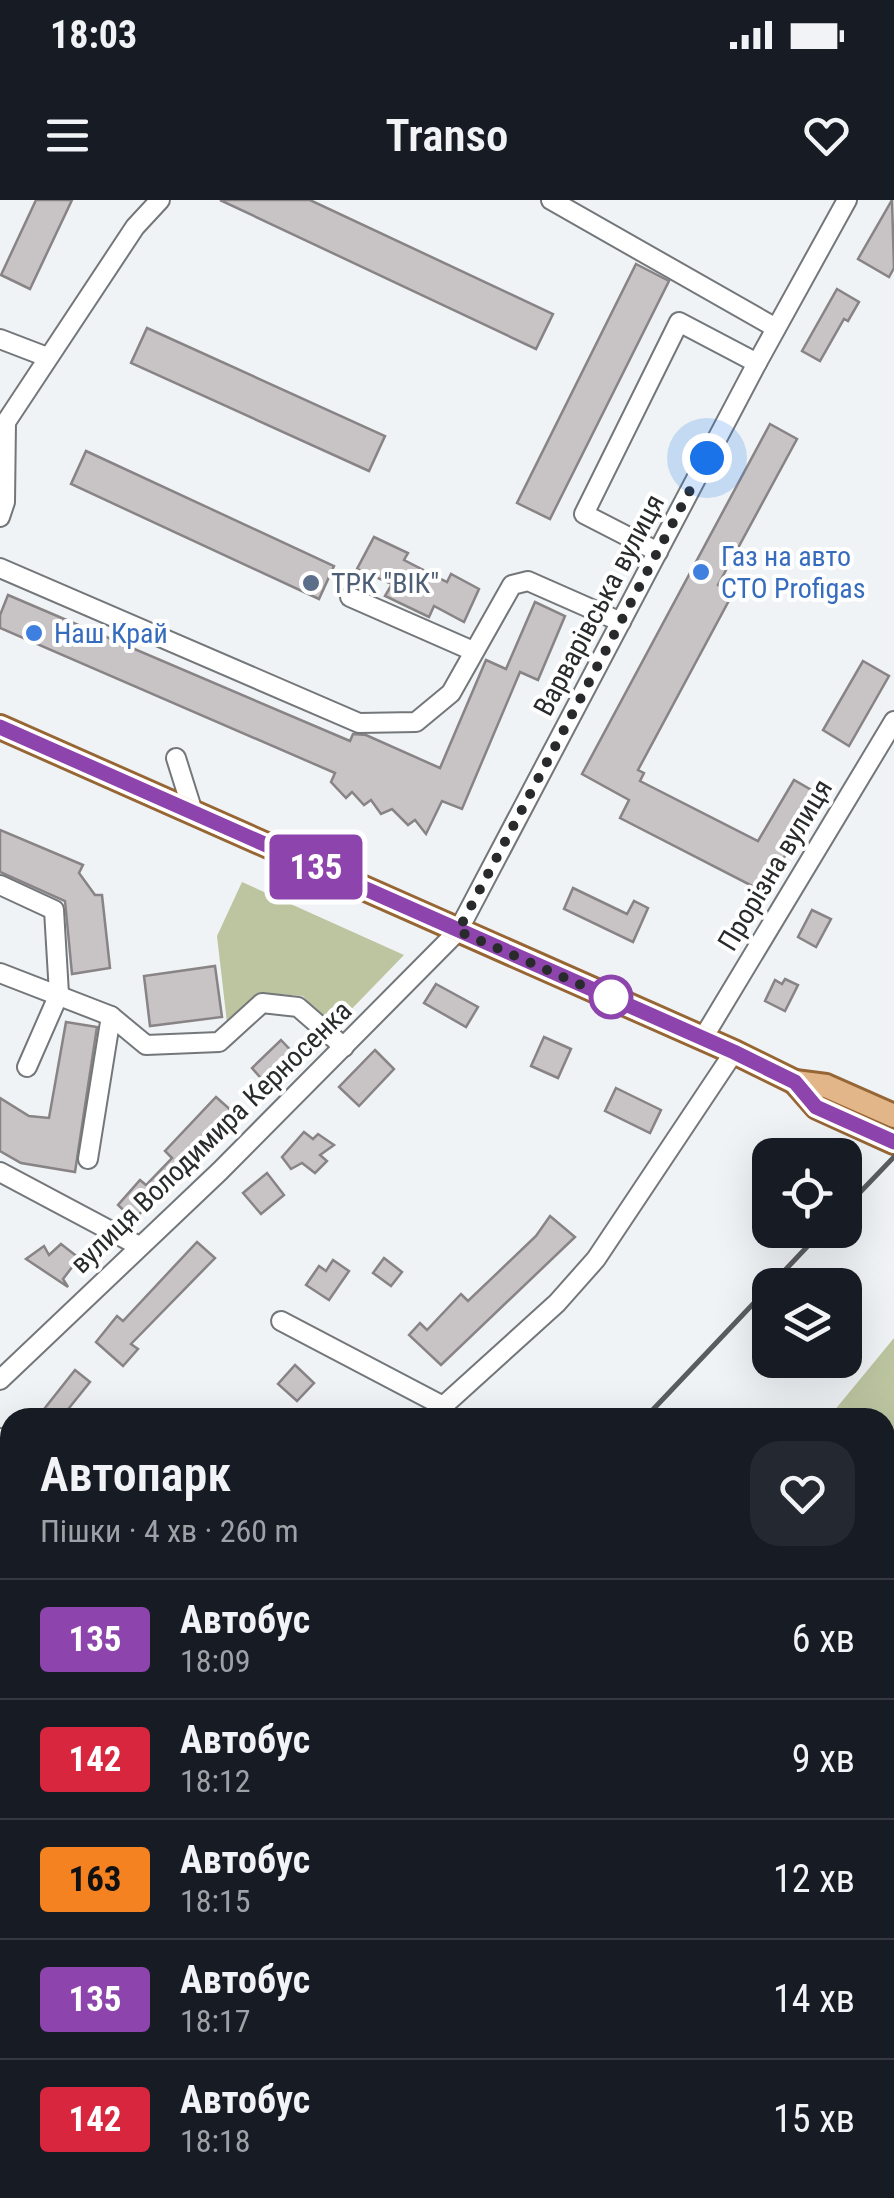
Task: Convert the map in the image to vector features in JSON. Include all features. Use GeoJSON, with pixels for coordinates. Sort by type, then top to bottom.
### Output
{"type":"FeatureCollection","features":[{"type":"Feature","properties":{"kind":"main road"},"geometry":{"type":"LineString","coordinates":[[0,727],[795,1082],[826,1086],[894,1116]]}},
{"type":"Feature","properties":{"kind":"main road"},"geometry":{"type":"LineString","coordinates":[[795,1082],[816,1107],[894,1142]]}},
{"type":"Feature","properties":{"kind":"street"},"geometry":{"type":"LineString","coordinates":[[551,200],[776,328]]}},
{"type":"Feature","properties":{"kind":"street","name":"Варварівська вулиця"},"geometry":{"type":"LineString","coordinates":[[458,931],[847,200]]}},
{"type":"Feature","properties":{"kind":"street"},"geometry":{"type":"LineString","coordinates":[[0,518],[5,502],[2,452],[6,422],[135,227],[158,201]]}},
{"type":"Feature","properties":{"kind":"street"},"geometry":{"type":"LineString","coordinates":[[658,552],[584,514],[679,322],[757,363]]}},
{"type":"Feature","properties":{"kind":"street"},"geometry":{"type":"LineString","coordinates":[[0,339],[47,357]]}},
{"type":"Feature","properties":{"kind":"street"},"geometry":{"type":"LineString","coordinates":[[0,568],[359,723],[416,722],[451,693],[512,585],[528,581],[621,622]]}},
{"type":"Feature","properties":{"kind":"street"},"geometry":{"type":"LineString","coordinates":[[350,597],[473,651]]}},
{"type":"Feature","properties":{"kind":"street","name":"Прорізна вулиця"},"geometry":{"type":"LineString","coordinates":[[703,1038],[894,721]]}},
{"type":"Feature","properties":{"kind":"street"},"geometry":{"type":"LineString","coordinates":[[176,758],[192,812]]}},
{"type":"Feature","properties":{"kind":"street"},"geometry":{"type":"LineString","coordinates":[[0,885],[54,910],[59,994],[27,1066]]}},
{"type":"Feature","properties":{"kind":"street","name":"вулиця Володимира Керносенка"},"geometry":{"type":"LineString","coordinates":[[0,1380],[220,1171],[458,931]]}},
{"type":"Feature","properties":{"kind":"street"},"geometry":{"type":"LineString","coordinates":[[0,973],[111,1016],[146,1045],[219,1042],[262,1003],[298,1006],[344,1047]]}},
{"type":"Feature","properties":{"kind":"street"},"geometry":{"type":"LineString","coordinates":[[88,1159],[111,1016]]}},
{"type":"Feature","properties":{"kind":"street"},"geometry":{"type":"LineString","coordinates":[[441,1408],[557,1304],[596,1259],[734,1052]]}},
{"type":"Feature","properties":{"kind":"street"},"geometry":{"type":"LineString","coordinates":[[0,1172],[138,1246]]}},
{"type":"Feature","properties":{"kind":"street"},"geometry":{"type":"LineString","coordinates":[[280,1321],[430,1408]]}},
{"type":"Feature","properties":{"kind":"green space"},"geometry":{"type":"Polygon","coordinates":[[[242,882],[404,955],[341,1020],[320,1016],[303,996],[262,993],[227,1023],[217,936],[242,882]]]}},
{"type":"Feature","properties":{"kind":"green space"},"geometry":{"type":"Polygon","coordinates":[[[894,1338],[894,1408],[836,1408],[894,1338]]]}},
{"type":"Feature","properties":{"kind":"building"},"geometry":{"type":"Polygon","coordinates":[[[36,200],[72,200],[30,289],[1,275],[36,200]]]}},
{"type":"Feature","properties":{"kind":"building"},"geometry":{"type":"Polygon","coordinates":[[[220,200],[310,200],[553,314],[536,349],[220,200]]]}},
{"type":"Feature","properties":{"kind":"building"},"geometry":{"type":"Polygon","coordinates":[[[892,200],[894,268],[889,277],[858,259],[892,200]]]}},
{"type":"Feature","properties":{"kind":"building"},"geometry":{"type":"Polygon","coordinates":[[[636,264],[669,281],[550,519],[517,503],[636,264]]]}},
{"type":"Feature","properties":{"kind":"building"},"geometry":{"type":"Polygon","coordinates":[[[837,289],[859,302],[848,321],[844,319],[820,361],[802,351],[837,289]]]}},
{"type":"Feature","properties":{"kind":"building"},"geometry":{"type":"Polygon","coordinates":[[[147,328],[385,436],[369,471],[131,363],[147,328]]]}},
{"type":"Feature","properties":{"kind":"building"},"geometry":{"type":"Polygon","coordinates":[[[770,424],[797,439],[718,585],[733,593],[638,770],[644,773],[640,781],[758,841],[794,780],[820,795],[764,892],[620,818],[629,800],[582,774],[770,424]]]}},
{"type":"Feature","properties":{"kind":"building"},"geometry":{"type":"Polygon","coordinates":[[[86,451],[334,566],[319,599],[71,484],[86,451]]]}},
{"type":"Feature","properties":{"kind":"building"},"geometry":{"type":"Polygon","coordinates":[[[374,537],[408,553],[404,560],[447,582],[451,574],[479,589],[464,622],[434,606],[429,617],[385,596],[392,584],[357,569],[374,537]]]}},
{"type":"Feature","properties":{"kind":"building"},"geometry":{"type":"Polygon","coordinates":[[[8,595],[350,741],[353,734],[366,735],[440,768],[486,660],[506,669],[535,602],[565,616],[538,680],[520,672],[462,809],[442,801],[426,834],[415,820],[408,825],[392,809],[381,814],[371,800],[364,805],[352,792],[346,798],[331,782],[335,773],[0,628],[0,615],[8,595]]]}},
{"type":"Feature","properties":{"kind":"building"},"geometry":{"type":"Polygon","coordinates":[[[863,661],[889,676],[849,746],[823,730],[863,661]]]}},
{"type":"Feature","properties":{"kind":"building"},"geometry":{"type":"Polygon","coordinates":[[[0,830],[83,865],[79,873],[95,895],[102,895],[110,968],[72,974],[65,901],[0,872],[0,830]]]}},
{"type":"Feature","properties":{"kind":"building"},"geometry":{"type":"Polygon","coordinates":[[[573,888],[627,914],[634,901],[648,908],[633,942],[564,909],[573,888]]]}},
{"type":"Feature","properties":{"kind":"building"},"geometry":{"type":"Polygon","coordinates":[[[812,910],[831,919],[816,947],[798,937],[812,910]]]}},
{"type":"Feature","properties":{"kind":"building"},"geometry":{"type":"Polygon","coordinates":[[[215,966],[222,1017],[150,1026],[144,976],[215,966]]]}},
{"type":"Feature","properties":{"kind":"building"},"geometry":{"type":"Polygon","coordinates":[[[785,979],[798,985],[785,1011],[765,1001],[775,980],[782,984],[785,979]]]}},
{"type":"Feature","properties":{"kind":"building"},"geometry":{"type":"Polygon","coordinates":[[[436,984],[478,1007],[466,1027],[424,1003],[436,984]]]}},
{"type":"Feature","properties":{"kind":"building"},"geometry":{"type":"Polygon","coordinates":[[[66,1022],[97,1027],[75,1172],[21,1163],[0,1151],[0,1098],[29,1116],[49,1118],[66,1022]]]}},
{"type":"Feature","properties":{"kind":"building"},"geometry":{"type":"Polygon","coordinates":[[[544,1037],[571,1049],[558,1078],[531,1066],[544,1037]]]}},
{"type":"Feature","properties":{"kind":"building"},"geometry":{"type":"Polygon","coordinates":[[[281,1040],[297,1057],[267,1085],[252,1068],[281,1040]]]}},
{"type":"Feature","properties":{"kind":"building"},"geometry":{"type":"Polygon","coordinates":[[[375,1050],[394,1069],[359,1106],[339,1087],[375,1050]]]}},
{"type":"Feature","properties":{"kind":"building"},"geometry":{"type":"Polygon","coordinates":[[[616,1088],[661,1110],[650,1133],[605,1111],[616,1088]]]}},
{"type":"Feature","properties":{"kind":"building"},"geometry":{"type":"Polygon","coordinates":[[[216,1097],[233,1112],[191,1158],[196,1163],[179,1181],[174,1176],[134,1220],[118,1205],[140,1180],[146,1185],[172,1158],[165,1151],[216,1097]]]}},
{"type":"Feature","properties":{"kind":"building"},"geometry":{"type":"Polygon","coordinates":[[[304,1132],[313,1139],[318,1134],[334,1145],[320,1155],[327,1161],[315,1173],[302,1163],[291,1169],[282,1157],[304,1132]]]}},
{"type":"Feature","properties":{"kind":"building"},"geometry":{"type":"Polygon","coordinates":[[[267,1173],[284,1195],[261,1214],[243,1193],[267,1173]]]}},
{"type":"Feature","properties":{"kind":"building"},"geometry":{"type":"Polygon","coordinates":[[[550,1216],[575,1237],[441,1365],[409,1335],[420,1323],[427,1330],[461,1294],[468,1301],[536,1236],[550,1216]]]}},
{"type":"Feature","properties":{"kind":"building"},"geometry":{"type":"Polygon","coordinates":[[[197,1242],[215,1258],[131,1344],[138,1349],[123,1366],[96,1342],[117,1316],[123,1321],[197,1242]]]}},
{"type":"Feature","properties":{"kind":"building"},"geometry":{"type":"Polygon","coordinates":[[[61,1244],[79,1258],[63,1279],[68,1287],[26,1259],[44,1246],[49,1255],[61,1244]]]}},
{"type":"Feature","properties":{"kind":"building"},"geometry":{"type":"Polygon","coordinates":[[[384,1258],[402,1272],[391,1286],[373,1273],[384,1258]]]}},
{"type":"Feature","properties":{"kind":"building"},"geometry":{"type":"Polygon","coordinates":[[[333,1260],[349,1271],[329,1300],[306,1285],[319,1266],[326,1271],[333,1260]]]}},
{"type":"Feature","properties":{"kind":"building"},"geometry":{"type":"Polygon","coordinates":[[[295,1365],[314,1383],[297,1401],[278,1384],[295,1365]]]}},
{"type":"Feature","properties":{"kind":"building"},"geometry":{"type":"Polygon","coordinates":[[[75,1370],[90,1382],[69,1408],[45,1408],[75,1370]]]}},
{"type":"Feature","properties":{"kind":"railway"},"geometry":{"type":"LineString","coordinates":[[862,1190],[894,1157]]}},
{"type":"Feature","properties":{"kind":"railway"},"geometry":{"type":"LineString","coordinates":[[654,1408],[806,1248]]}},
{"type":"Feature","properties":{"kind":"bus line","name":"135"},"geometry":{"type":"LineString","coordinates":[[0,727],[734,1052],[795,1082],[816,1107],[894,1142]]}},
{"type":"Feature","properties":{"kind":"place","name":"Газ на авто СТО Profigas"},"geometry":{"type":"Point","coordinates":[701,572]}},
{"type":"Feature","properties":{"kind":"place","name":"ТРК \"ВІК\""},"geometry":{"type":"Point","coordinates":[311,583]}},
{"type":"Feature","properties":{"kind":"place","name":"Наш Край"},"geometry":{"type":"Point","coordinates":[34,633]}},
{"type":"Feature","properties":{"kind":"route"},"geometry":{"type":"LineString","coordinates":[[611,997],[620,1002],[458,931],[707,458]]}}]}
